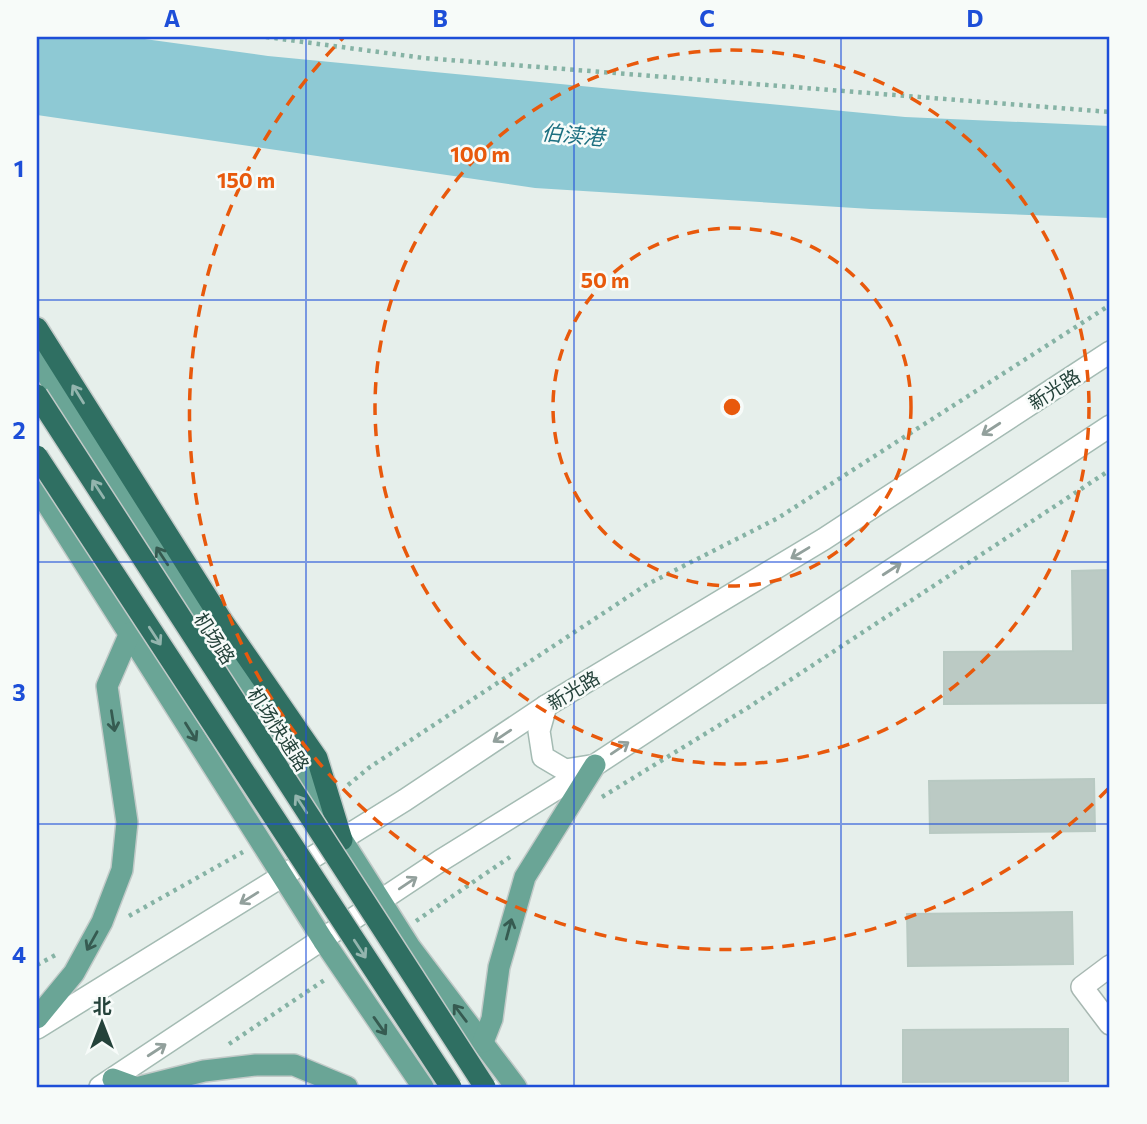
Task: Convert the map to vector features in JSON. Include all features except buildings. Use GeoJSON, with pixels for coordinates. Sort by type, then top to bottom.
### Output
{"type":"FeatureCollection","features":[{"type":"Feature","properties":{"kind":"highway"},"geometry":{"type":"LineString","coordinates":[[37,328],[221,619],[317,758],[342,840]]}},
{"type":"Feature","properties":{"kind":"highway","name":"机场快速路"},"geometry":{"type":"LineString","coordinates":[[37,395],[485,1087]]}},
{"type":"Feature","properties":{"kind":"highway"},"geometry":{"type":"LineString","coordinates":[[37,456],[451,1087]]}},
{"type":"Feature","properties":{"kind":"main road","name":"新光路"},"geometry":{"type":"LineString","coordinates":[[37,1028],[342,840],[546,706],[824,539],[1110,352]]}},
{"type":"Feature","properties":{"kind":"main road","name":"机场路"},"geometry":{"type":"LineString","coordinates":[[37,359],[400,932],[516,1087]]}},
{"type":"Feature","properties":{"kind":"main road"},"geometry":{"type":"LineString","coordinates":[[106,1083],[440,861],[595,765],[1110,426]]}},
{"type":"Feature","properties":{"kind":"main road"},"geometry":{"type":"LineString","coordinates":[[37,488],[260,843],[341,969],[422,1087]]}},
{"type":"Feature","properties":{"kind":"main road"},"geometry":{"type":"LineString","coordinates":[[37,1018],[74,973],[96,934],[122,870],[127,822],[107,686],[130,633]]}},
{"type":"Feature","properties":{"kind":"main road"},"geometry":{"type":"LineString","coordinates":[[546,706],[539,732],[544,757],[565,770],[595,765]]}},
{"type":"Feature","properties":{"kind":"main road"},"geometry":{"type":"LineString","coordinates":[[483,1042],[492,1019],[499,967],[525,877],[595,765]]}},
{"type":"Feature","properties":{"kind":"main road"},"geometry":{"type":"LineString","coordinates":[[1110,967],[1082,986],[1110,1024]]}},
{"type":"Feature","properties":{"kind":"main road"},"geometry":{"type":"LineString","coordinates":[[106,1083],[138,1087],[204,1071],[256,1065],[294,1065],[347,1087]]}},
{"type":"Feature","properties":{"kind":"path"},"geometry":{"type":"LineString","coordinates":[[265,37],[438,59],[1110,112]]}},
{"type":"Feature","properties":{"kind":"path"},"geometry":{"type":"LineString","coordinates":[[330,800],[370,767],[646,585],[778,518],[1110,305]]}},
{"type":"Feature","properties":{"kind":"path"},"geometry":{"type":"LineString","coordinates":[[591,804],[749,707],[1110,470]]}},
{"type":"Feature","properties":{"kind":"path"},"geometry":{"type":"LineString","coordinates":[[96,934],[260,843]]}},
{"type":"Feature","properties":{"kind":"path"},"geometry":{"type":"LineString","coordinates":[[400,932],[513,855]]}},
{"type":"Feature","properties":{"kind":"path"},"geometry":{"type":"LineString","coordinates":[[37,965],[60,953]]}},
{"type":"Feature","properties":{"kind":"path"},"geometry":{"type":"LineString","coordinates":[[226,1047],[341,969]]}},
{"type":"Feature","properties":{"kind":"water","name":"伯渎港"},"geometry":{"type":"Polygon","coordinates":[[[37,37],[130,37],[268,56],[905,117],[1110,126],[1110,218],[871,209],[535,188],[37,115],[37,37]]]}}]}
